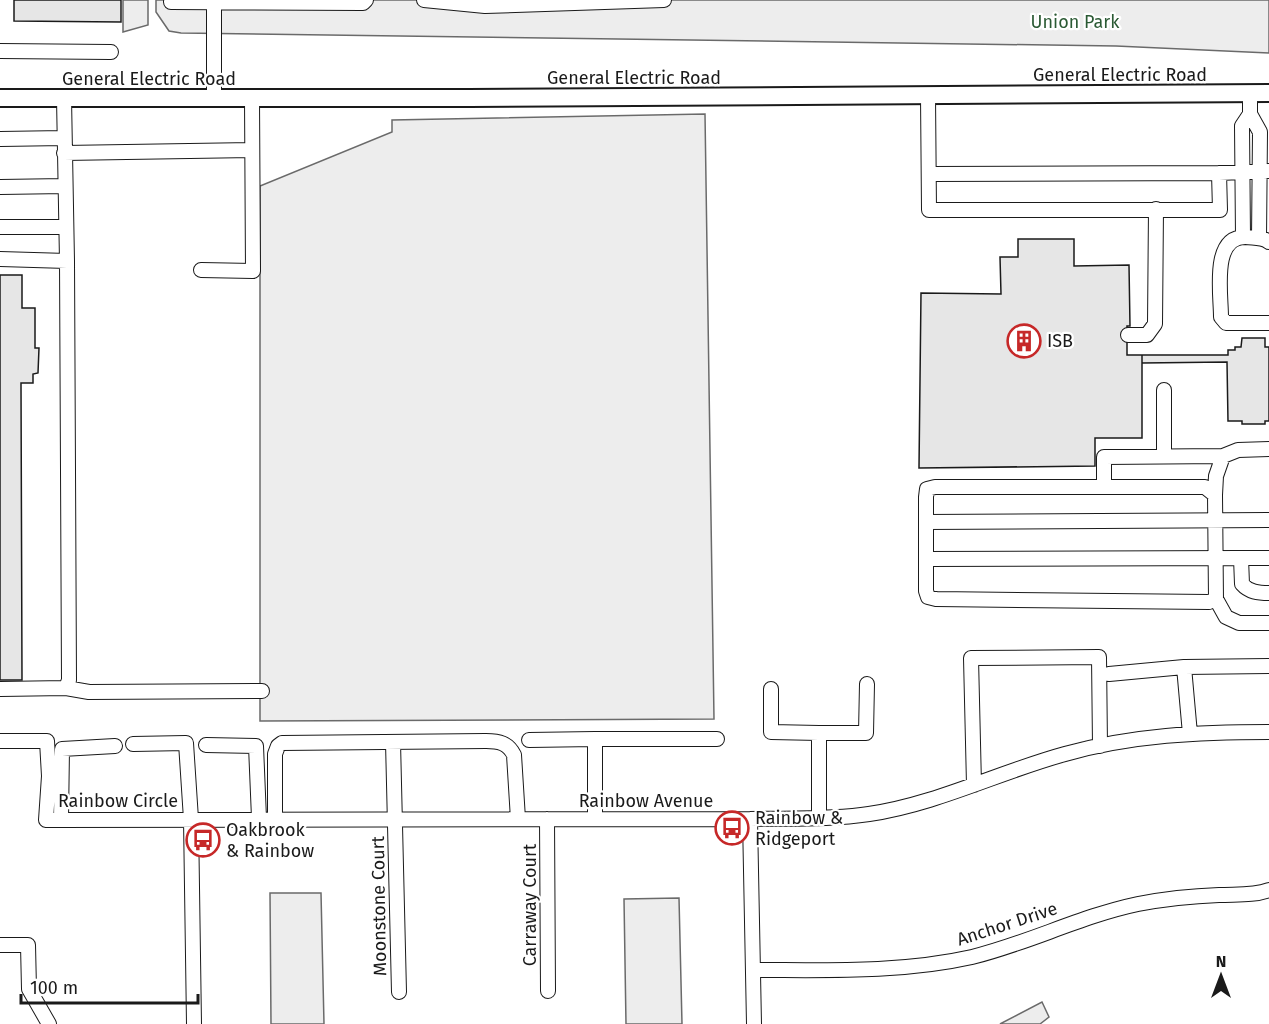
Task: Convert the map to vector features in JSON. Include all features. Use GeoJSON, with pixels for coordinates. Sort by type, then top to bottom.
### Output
{"type":"FeatureCollection","features":[{"type":"Feature","properties":{"kind":"main road","name":"General Electric Road"},"geometry":{"type":"LineString","coordinates":[[0,98],[252,99],[1269,93]]}},
{"type":"Feature","properties":{"kind":"street"},"geometry":{"type":"LineString","coordinates":[[171,2],[363,3],[366,0]]}},
{"type":"Feature","properties":{"kind":"street"},"geometry":{"type":"LineString","coordinates":[[424,0],[485,6],[664,0]]}},
{"type":"Feature","properties":{"kind":"street"},"geometry":{"type":"LineString","coordinates":[[214,3],[214,98]]}},
{"type":"Feature","properties":{"kind":"street"},"geometry":{"type":"LineString","coordinates":[[0,51],[111,52]]}},
{"type":"Feature","properties":{"kind":"street"},"geometry":{"type":"LineString","coordinates":[[1250,94],[1250,114],[1260,132],[1264,171],[1264,240],[1236,237],[1224,249],[1221,260],[1221,317],[1226,323],[1269,323]]}},
{"type":"Feature","properties":{"kind":"street"},"geometry":{"type":"LineString","coordinates":[[928,96],[929,210],[1220,210],[1219,173]]}},
{"type":"Feature","properties":{"kind":"street"},"geometry":{"type":"LineString","coordinates":[[64,98],[69,680],[66,688]]}},
{"type":"Feature","properties":{"kind":"street"},"geometry":{"type":"LineString","coordinates":[[201,270],[253,271],[252,99]]}},
{"type":"Feature","properties":{"kind":"street"},"geometry":{"type":"LineString","coordinates":[[1242,237],[1242,126],[1250,114]]}},
{"type":"Feature","properties":{"kind":"street"},"geometry":{"type":"LineString","coordinates":[[0,139],[64,138]]}},
{"type":"Feature","properties":{"kind":"street"},"geometry":{"type":"LineString","coordinates":[[64,153],[252,150]]}},
{"type":"Feature","properties":{"kind":"street"},"geometry":{"type":"LineString","coordinates":[[929,174],[1264,171]]}},
{"type":"Feature","properties":{"kind":"street"},"geometry":{"type":"LineString","coordinates":[[0,187],[65,186]]}},
{"type":"Feature","properties":{"kind":"street"},"geometry":{"type":"LineString","coordinates":[[1128,335],[1147,335],[1155,324],[1156,209]]}},
{"type":"Feature","properties":{"kind":"street"},"geometry":{"type":"LineString","coordinates":[[0,227],[66,227]]}},
{"type":"Feature","properties":{"kind":"street"},"geometry":{"type":"LineString","coordinates":[[0,259],[67,261]]}},
{"type":"Feature","properties":{"kind":"street"},"geometry":{"type":"LineString","coordinates":[[1164,390],[1164,456]]}},
{"type":"Feature","properties":{"kind":"street"},"geometry":{"type":"LineString","coordinates":[[1104,487],[1104,457],[1223,456],[1238,450],[1269,449]]}},
{"type":"Feature","properties":{"kind":"street"},"geometry":{"type":"LineString","coordinates":[[1223,456],[1216,476],[1215,495],[1216,599],[1226,617],[1239,623],[1269,623]]}},
{"type":"Feature","properties":{"kind":"street"},"geometry":{"type":"LineString","coordinates":[[1215,495],[1205,487],[935,487],[927,489],[926,591],[928,597],[936,599],[1209,602],[1216,599]]}},
{"type":"Feature","properties":{"kind":"street"},"geometry":{"type":"LineString","coordinates":[[926,522],[1269,520]]}},
{"type":"Feature","properties":{"kind":"street"},"geometry":{"type":"LineString","coordinates":[[1241,558],[1242,584],[1247,590],[1269,593]]}},
{"type":"Feature","properties":{"kind":"street"},"geometry":{"type":"LineString","coordinates":[[926,559],[1269,558]]}},
{"type":"Feature","properties":{"kind":"street"},"geometry":{"type":"LineString","coordinates":[[974,785],[971,658],[1099,657],[1100,746]]}},
{"type":"Feature","properties":{"kind":"street"},"geometry":{"type":"LineString","coordinates":[[1108,674],[1184,667],[1269,666]]}},
{"type":"Feature","properties":{"kind":"street"},"geometry":{"type":"LineString","coordinates":[[1184,667],[1190,734]]}},
{"type":"Feature","properties":{"kind":"street"},"geometry":{"type":"LineString","coordinates":[[771,689],[771,732],[866,733],[867,684]]}},
{"type":"Feature","properties":{"kind":"street"},"geometry":{"type":"LineString","coordinates":[[0,689],[66,688],[89,692],[262,691]]}},
{"type":"Feature","properties":{"kind":"street","name":"Rainbow Avenue"},"geometry":{"type":"LineString","coordinates":[[191,819],[819,818],[868,814],[916,805],[1016,768],[1066,753],[1125,740],[1190,734],[1269,732]]}},
{"type":"Feature","properties":{"kind":"street"},"geometry":{"type":"LineString","coordinates":[[819,733],[819,818]]}},
{"type":"Feature","properties":{"kind":"street"},"geometry":{"type":"LineString","coordinates":[[595,739],[595,819]]}},
{"type":"Feature","properties":{"kind":"street"},"geometry":{"type":"LineString","coordinates":[[529,740],[717,739]]}},
{"type":"Feature","properties":{"kind":"street","name":"Rainbow Circle"},"geometry":{"type":"LineString","coordinates":[[0,741],[47,741],[49,777],[46,820],[191,819]]}},
{"type":"Feature","properties":{"kind":"street"},"geometry":{"type":"LineString","coordinates":[[274,818],[275,754],[282,743],[486,741],[505,744],[511,748],[516,764],[518,819]]}},
{"type":"Feature","properties":{"kind":"street","name":"Moonstone Court"},"geometry":{"type":"LineString","coordinates":[[393,742],[399,992]]}},
{"type":"Feature","properties":{"kind":"street"},"geometry":{"type":"LineString","coordinates":[[133,744],[186,743],[191,819],[194,1024]]}},
{"type":"Feature","properties":{"kind":"street"},"geometry":{"type":"LineString","coordinates":[[206,745],[256,746],[259,818]]}},
{"type":"Feature","properties":{"kind":"street"},"geometry":{"type":"LineString","coordinates":[[61,819],[62,749],[114,746]]}},
{"type":"Feature","properties":{"kind":"street","name":"Carraway Court"},"geometry":{"type":"LineString","coordinates":[[547,819],[548,991]]}},
{"type":"Feature","properties":{"kind":"street"},"geometry":{"type":"LineString","coordinates":[[750,819],[754,1024]]}},
{"type":"Feature","properties":{"kind":"street","name":"Anchor Drive"},"geometry":{"type":"LineString","coordinates":[[753,970],[877,969],[942,963],[1000,950],[1080,920],[1120,908],[1171,899],[1239,895],[1269,890]]}},
{"type":"Feature","properties":{"kind":"street"},"geometry":{"type":"LineString","coordinates":[[0,945],[27,945],[29,989],[49,1024]]}},
{"type":"Feature","properties":{"kind":"green space"},"geometry":{"type":"Polygon","coordinates":[[[123,0],[148,0],[148,25],[123,32],[123,0]]]}},
{"type":"Feature","properties":{"kind":"green space","name":"Union Park"},"geometry":{"type":"Polygon","coordinates":[[[156,0],[1269,0],[1269,53],[1116,46],[181,33],[169,31],[156,12],[156,0]]]}},
{"type":"Feature","properties":{"kind":"green space"},"geometry":{"type":"Polygon","coordinates":[[[705,114],[714,719],[260,721],[260,186],[392,132],[392,120],[705,114]]]}},
{"type":"Feature","properties":{"kind":"green space"},"geometry":{"type":"Polygon","coordinates":[[[270,893],[321,893],[324,1024],[271,1024],[270,893]]]}},
{"type":"Feature","properties":{"kind":"green space"},"geometry":{"type":"Polygon","coordinates":[[[679,898],[682,1024],[626,1024],[624,899],[679,898]]]}},
{"type":"Feature","properties":{"kind":"green space"},"geometry":{"type":"Polygon","coordinates":[[[1042,1002],[1049,1017],[1040,1024],[1000,1024],[1042,1002]]]}},
{"type":"Feature","properties":{"kind":"building"},"geometry":{"type":"Polygon","coordinates":[[[14,0],[121,0],[121,22],[14,21],[14,0]]]}},
{"type":"Feature","properties":{"kind":"building","name":"ISB"},"geometry":{"type":"Polygon","coordinates":[[[1018,239],[1074,239],[1074,266],[1129,265],[1130,326],[1127,326],[1127,355],[1228,355],[1228,350],[1241,347],[1242,338],[1265,338],[1265,347],[1269,347],[1269,421],[1265,421],[1265,424],[1242,424],[1242,421],[1228,421],[1227,362],[1142,363],[1142,438],[1095,438],[1095,466],[919,468],[921,293],[1001,294],[1000,257],[1018,257],[1018,239]]]}},
{"type":"Feature","properties":{"kind":"building","name":"ISB"},"geometry":{"type":"Polygon","coordinates":[[[1018,239],[1074,239],[1074,266],[1129,265],[1130,326],[1127,326],[1127,355],[1142,355],[1142,438],[1095,438],[1095,466],[919,468],[921,293],[1001,294],[1000,257],[1018,257],[1018,239]]]}},
{"type":"Feature","properties":{"kind":"building"},"geometry":{"type":"Polygon","coordinates":[[[0,275],[22,275],[22,308],[35,308],[35,348],[39,348],[38,373],[33,374],[33,383],[21,383],[22,680],[0,680],[0,275]]]}},
{"type":"Feature","properties":{"kind":"building"},"geometry":{"type":"Polygon","coordinates":[[[1242,338],[1265,338],[1265,347],[1269,347],[1269,421],[1265,421],[1265,424],[1242,424],[1242,421],[1228,421],[1227,362],[1142,363],[1142,355],[1228,355],[1228,350],[1241,347],[1242,338]]]}},
{"type":"Feature","properties":{"kind":"place","name":"ISB"},"geometry":{"type":"Point","coordinates":[1024,341]}},
{"type":"Feature","properties":{"kind":"place","name":"Rainbow & Ridgeport"},"geometry":{"type":"Point","coordinates":[732,828]}},
{"type":"Feature","properties":{"kind":"place","name":"Oakbrook & Rainbow"},"geometry":{"type":"Point","coordinates":[203,840]}}]}
